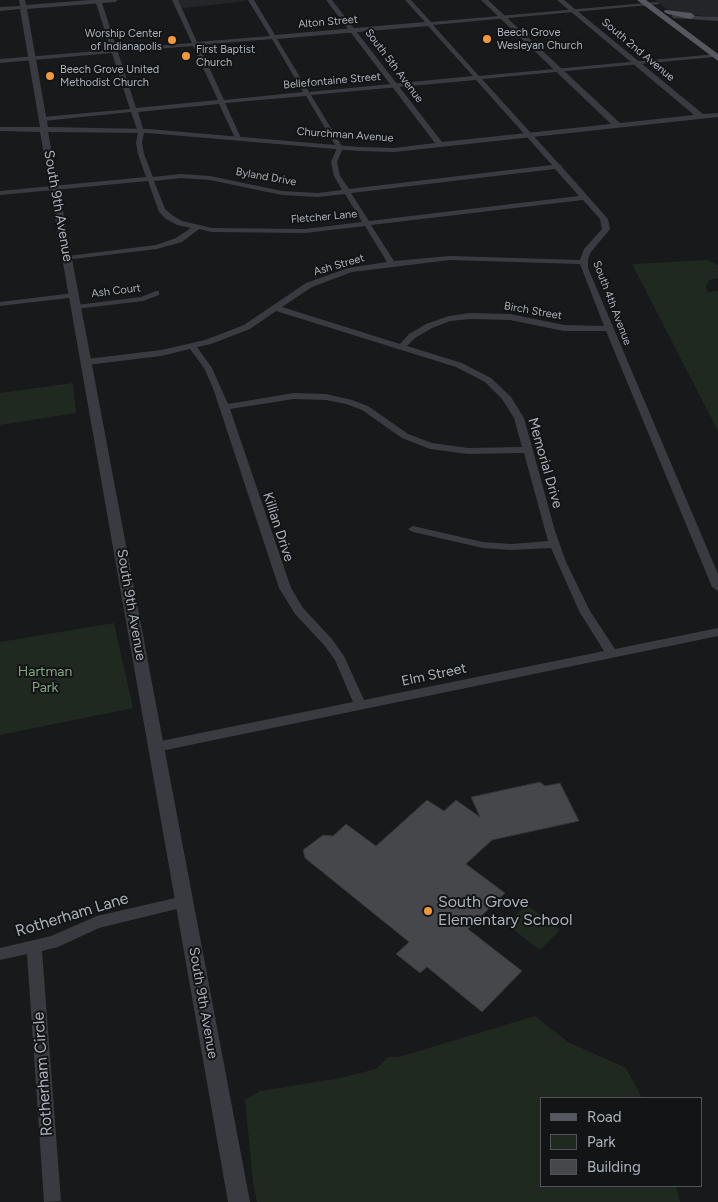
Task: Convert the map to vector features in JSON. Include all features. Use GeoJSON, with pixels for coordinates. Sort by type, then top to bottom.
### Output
{"type":"FeatureCollection","features":[{"type":"Feature","properties":{"kind":"main road"},"geometry":{"type":"LineString","coordinates":[[649,2],[669,15],[717,54]]}},
{"type":"Feature","properties":{"kind":"main road"},"geometry":{"type":"LineString","coordinates":[[669,15],[690,16]]}},
{"type":"Feature","properties":{"kind":"street"},"geometry":{"type":"LineString","coordinates":[[0,9],[23,4],[115,0]]}},
{"type":"Feature","properties":{"kind":"street"},"geometry":{"type":"LineString","coordinates":[[175,0],[238,138]]}},
{"type":"Feature","properties":{"kind":"street"},"geometry":{"type":"LineString","coordinates":[[251,0],[340,148],[334,167],[338,178],[392,264]]}},
{"type":"Feature","properties":{"kind":"street","name":"South 5th Avenue"},"geometry":{"type":"LineString","coordinates":[[330,0],[441,146]]}},
{"type":"Feature","properties":{"kind":"street","name":"South 4th Avenue"},"geometry":{"type":"LineString","coordinates":[[408,0],[603,216],[606,226],[603,234],[587,251],[584,262],[585,270],[718,587]]}},
{"type":"Feature","properties":{"kind":"street"},"geometry":{"type":"LineString","coordinates":[[484,0],[618,126]]}},
{"type":"Feature","properties":{"kind":"street","name":"South 2nd Avenue"},"geometry":{"type":"LineString","coordinates":[[560,0],[701,117]]}},
{"type":"Feature","properties":{"kind":"street","name":"Fletcher Lane"},"geometry":{"type":"LineString","coordinates":[[99,1],[140,130],[139,150],[164,214],[176,222],[196,228],[279,232],[367,225],[586,197]]}},
{"type":"Feature","properties":{"kind":"street","name":"Alton Street"},"geometry":{"type":"LineString","coordinates":[[0,61],[574,11],[649,2]]}},
{"type":"Feature","properties":{"kind":"street","name":"South 9th Avenue"},"geometry":{"type":"LineString","coordinates":[[23,4],[54,188],[239,1202]]}},
{"type":"Feature","properties":{"kind":"street"},"geometry":{"type":"LineString","coordinates":[[690,16],[718,20]]}},
{"type":"Feature","properties":{"kind":"street","name":"Bellefontaine Street"},"geometry":{"type":"LineString","coordinates":[[43,124],[133,110],[717,54]]}},
{"type":"Feature","properties":{"kind":"street","name":"Churchman Avenue"},"geometry":{"type":"LineString","coordinates":[[0,129],[43,124],[140,130],[340,148],[389,150],[441,146],[718,115]]}},
{"type":"Feature","properties":{"kind":"street","name":"Byland Drive"},"geometry":{"type":"LineString","coordinates":[[0,193],[199,176],[296,194],[346,192],[559,166]]}},
{"type":"Feature","properties":{"kind":"street"},"geometry":{"type":"LineString","coordinates":[[68,258],[157,247],[179,240],[196,228]]}},
{"type":"Feature","properties":{"kind":"street","name":"Ash Street"},"geometry":{"type":"LineString","coordinates":[[87,362],[161,352],[192,346],[229,335],[247,327],[304,288],[352,270],[392,264],[474,258],[584,262]]}},
{"type":"Feature","properties":{"kind":"street","name":"Ash Court"},"geometry":{"type":"LineString","coordinates":[[0,304],[75,297],[143,299],[156,293]]}},
{"type":"Feature","properties":{"kind":"street","name":"Memorial Drive"},"geometry":{"type":"LineString","coordinates":[[274,308],[459,365],[488,380],[511,403],[518,418],[555,544],[576,595],[612,654]]}},
{"type":"Feature","properties":{"kind":"street","name":"Birch Street"},"geometry":{"type":"LineString","coordinates":[[402,347],[412,336],[429,326],[449,319],[470,316],[510,317],[571,328],[610,329]]}},
{"type":"Feature","properties":{"kind":"street","name":"Killian Drive"},"geometry":{"type":"LineString","coordinates":[[192,346],[210,372],[224,407],[282,583],[299,611],[328,642],[340,659],[360,706]]}},
{"type":"Feature","properties":{"kind":"street"},"geometry":{"type":"LineString","coordinates":[[224,407],[294,396],[326,397],[359,405],[405,436],[434,447],[468,452],[527,450]]}},
{"type":"Feature","properties":{"kind":"street"},"geometry":{"type":"LineString","coordinates":[[414,529],[483,545],[511,547],[555,544]]}},
{"type":"Feature","properties":{"kind":"street","name":"Elm Street"},"geometry":{"type":"LineString","coordinates":[[156,747],[718,632]]}},
{"type":"Feature","properties":{"kind":"street","name":"Rotherham Lane"},"geometry":{"type":"LineString","coordinates":[[0,954],[52,942],[96,922],[184,902]]}},
{"type":"Feature","properties":{"kind":"street","name":"Rotherham Circle"},"geometry":{"type":"LineString","coordinates":[[34,947],[52,1201]]}},
{"type":"Feature","properties":{"kind":"shaded area"},"geometry":{"type":"Polygon","coordinates":[[[178,0],[246,1],[185,8],[181,7],[178,0]]]}},
{"type":"Feature","properties":{"kind":"shaded area"},"geometry":{"type":"Polygon","coordinates":[[[655,0],[718,0],[718,18],[671,12],[655,0]]]}},
{"type":"Feature","properties":{"kind":"green space"},"geometry":{"type":"Polygon","coordinates":[[[707,260],[718,265],[718,278],[709,280],[706,287],[707,292],[718,291],[718,431],[632,264],[707,260]]]}},
{"type":"Feature","properties":{"kind":"green space"},"geometry":{"type":"Polygon","coordinates":[[[73,383],[76,413],[0,425],[0,393],[73,383]]]}},
{"type":"Feature","properties":{"kind":"green space","name":"Hartman Park"},"geometry":{"type":"Polygon","coordinates":[[[114,623],[133,708],[0,735],[0,642],[114,623]]]}},
{"type":"Feature","properties":{"kind":"green space"},"geometry":{"type":"Polygon","coordinates":[[[527,905],[560,930],[540,950],[506,924],[527,905]]]}},
{"type":"Feature","properties":{"kind":"green space"},"geometry":{"type":"Polygon","coordinates":[[[535,1016],[568,1042],[626,1068],[641,1097],[540,1097],[540,1187],[676,1187],[680,1202],[257,1202],[253,1182],[245,1100],[260,1091],[341,1078],[376,1069],[388,1057],[399,1057],[535,1016]]]}},
{"type":"Feature","properties":{"kind":"building","name":"South Grove Elementary School"},"geometry":{"type":"Polygon","coordinates":[[[540,782],[545,786],[560,783],[579,821],[492,840],[466,864],[505,893],[468,929],[522,971],[482,1012],[427,967],[420,973],[396,954],[409,942],[305,858],[303,850],[323,835],[333,836],[346,824],[376,846],[427,800],[444,811],[456,800],[480,817],[471,797],[540,782]]]}},
{"type":"Feature","properties":{"kind":"place","name":"Beech Grove Wesleyan Church"},"geometry":{"type":"Point","coordinates":[487,39]}},
{"type":"Feature","properties":{"kind":"place","name":"Worship Center of Indianapolis"},"geometry":{"type":"Point","coordinates":[172,40]}},
{"type":"Feature","properties":{"kind":"place","name":"First Baptist Church"},"geometry":{"type":"Point","coordinates":[186,56]}},
{"type":"Feature","properties":{"kind":"place","name":"Beech Grove United Methodist Church"},"geometry":{"type":"Point","coordinates":[50,76]}},
{"type":"Feature","properties":{"kind":"place","name":"South Grove Elementary School"},"geometry":{"type":"Point","coordinates":[428,911]}}]}
